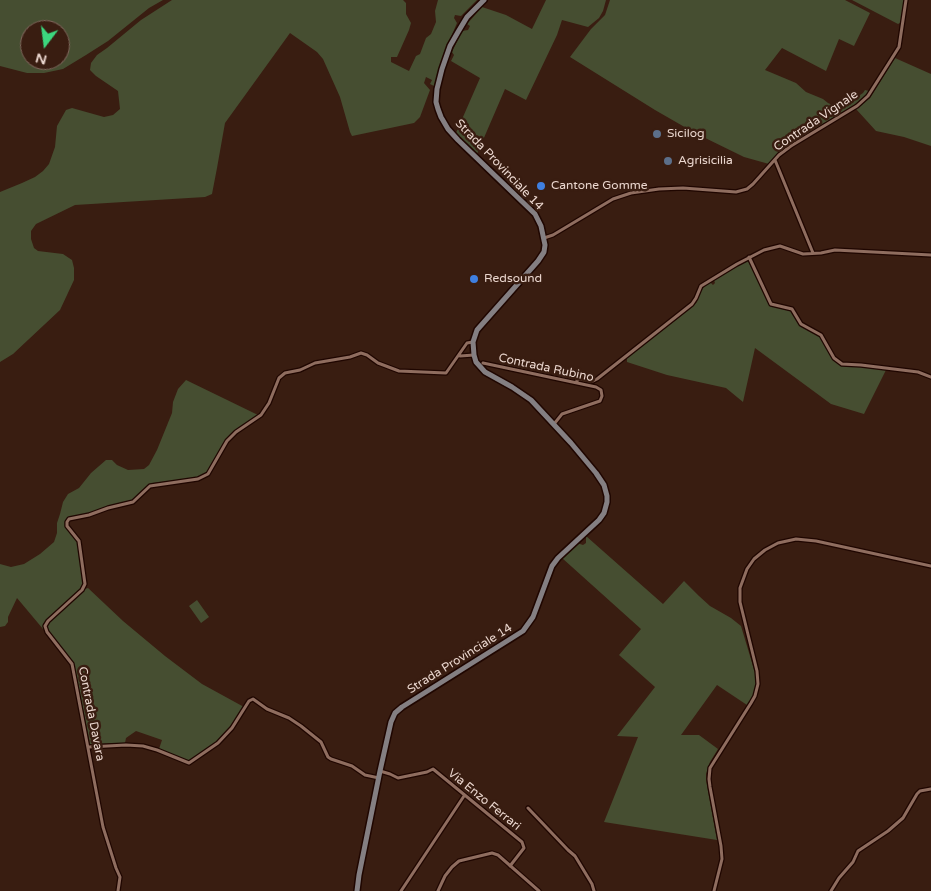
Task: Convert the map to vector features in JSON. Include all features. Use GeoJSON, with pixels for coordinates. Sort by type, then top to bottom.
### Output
{"type":"FeatureCollection","features":[{"type":"Feature","properties":{"kind":"main road","name":"Strada Provinciale 14"},"geometry":{"type":"LineString","coordinates":[[484,0],[467,17],[450,46],[442,69],[436,102],[448,129],[534,214],[541,226],[544,238]]}},
{"type":"Feature","properties":{"kind":"main road"},"geometry":{"type":"LineString","coordinates":[[474,355],[473,342],[477,330],[542,257],[545,248],[544,238]]}},
{"type":"Feature","properties":{"kind":"main road","name":"Strada Provinciale 14"},"geometry":{"type":"LineString","coordinates":[[357,891],[380,771],[391,722],[395,713],[524,630],[533,617],[554,562],[604,513],[607,502],[604,484],[554,424],[531,400],[485,372],[476,362],[474,355]]}},
{"type":"Feature","properties":{"kind":"street","name":"Contrada Vignale"},"geometry":{"type":"LineString","coordinates":[[544,238],[553,235],[614,199],[631,193],[675,188],[697,188],[724,192],[743,190],[753,184],[779,155],[857,106],[868,96],[899,47],[906,0]]}},
{"type":"Feature","properties":{"kind":"street"},"geometry":{"type":"LineString","coordinates":[[774,160],[813,253]]}},
{"type":"Feature","properties":{"kind":"street"},"geometry":{"type":"LineString","coordinates":[[577,382],[580,379],[593,382],[598,379],[688,308],[696,298],[701,286],[764,250],[780,246],[803,254],[851,250],[931,255]]}},
{"type":"Feature","properties":{"kind":"street"},"geometry":{"type":"LineString","coordinates":[[749,257],[771,304],[792,309],[801,324],[821,335],[834,358],[842,364],[918,372],[931,377]]}},
{"type":"Feature","properties":{"kind":"street","name":"Contrada Davara"},"geometry":{"type":"LineString","coordinates":[[118,891],[120,877],[103,827],[72,664],[47,632],[45,626],[82,590],[85,584],[79,541],[67,526],[67,522],[69,519],[89,516],[108,508],[130,504],[150,486],[198,479],[208,474],[227,441],[236,432],[261,415],[269,403],[279,378],[285,373],[300,370],[315,363],[361,354],[367,355],[382,365],[399,371],[446,373],[466,343],[473,342]]}},
{"type":"Feature","properties":{"kind":"street"},"geometry":{"type":"LineString","coordinates":[[459,356],[474,355]]}},
{"type":"Feature","properties":{"kind":"street","name":"Contrada Rubino"},"geometry":{"type":"LineString","coordinates":[[483,363],[577,382],[601,390],[602,399],[600,401],[562,414],[554,424]]}},
{"type":"Feature","properties":{"kind":"street"},"geometry":{"type":"LineString","coordinates":[[714,891],[721,865],[722,852],[710,787],[710,768],[758,690],[757,671],[740,602],[740,588],[747,569],[754,559],[765,550],[778,543],[796,540],[816,541],[931,566]]}},
{"type":"Feature","properties":{"kind":"street"},"geometry":{"type":"LineString","coordinates":[[89,747],[143,746],[189,763],[218,743],[232,728],[249,701],[253,699],[267,709],[289,718],[301,726],[321,742],[328,757],[331,759],[352,766],[365,776],[379,778]]}},
{"type":"Feature","properties":{"kind":"street","name":"Via Enzo Ferrari"},"geometry":{"type":"LineString","coordinates":[[380,771],[398,778],[433,769],[522,842],[524,848],[510,866]]}},
{"type":"Feature","properties":{"kind":"street"},"geometry":{"type":"LineString","coordinates":[[831,891],[853,862],[858,851],[903,818],[916,794],[920,791],[931,789]]}},
{"type":"Feature","properties":{"kind":"street"},"geometry":{"type":"LineString","coordinates":[[401,891],[464,796]]}},
{"type":"Feature","properties":{"kind":"street"},"geometry":{"type":"LineString","coordinates":[[528,808],[578,860],[594,891]]}},
{"type":"Feature","properties":{"kind":"street"},"geometry":{"type":"LineString","coordinates":[[438,891],[449,872],[459,861],[495,854],[538,891]]}},
{"type":"Feature","properties":{"kind":"green space"},"geometry":{"type":"Polygon","coordinates":[[[0,0],[163,0],[149,8],[108,41],[70,65],[70,20],[20,20],[20,70],[58,70],[44,73],[27,73],[0,66],[0,0]]]}},
{"type":"Feature","properties":{"kind":"green space"},"geometry":{"type":"Polygon","coordinates":[[[172,0],[403,0],[406,3],[406,14],[411,23],[397,57],[391,57],[391,62],[409,71],[436,22],[435,11],[438,0],[477,0],[461,16],[455,15],[454,18],[457,23],[445,51],[434,86],[430,84],[432,80],[426,77],[424,83],[430,90],[420,117],[414,123],[352,136],[340,97],[323,59],[317,52],[290,33],[225,123],[212,194],[205,197],[75,205],[36,224],[31,231],[34,248],[38,251],[63,254],[72,260],[74,280],[60,310],[13,354],[0,362],[0,192],[35,177],[49,164],[55,147],[57,126],[66,110],[72,108],[104,117],[113,115],[120,109],[118,91],[90,70],[91,63],[97,55],[141,20],[172,0]]]}},
{"type":"Feature","properties":{"kind":"green space"},"geometry":{"type":"Polygon","coordinates":[[[546,0],[606,0],[599,18],[588,27],[562,20],[557,35],[526,100],[505,89],[477,154],[456,133],[480,78],[451,61],[454,55],[452,52],[462,31],[468,30],[470,26],[467,24],[482,7],[506,15],[532,29],[546,0]]]}},
{"type":"Feature","properties":{"kind":"green space"},"geometry":{"type":"Polygon","coordinates":[[[610,0],[845,0],[870,13],[854,46],[839,39],[826,71],[782,48],[765,70],[796,83],[806,92],[837,107],[846,105],[865,90],[869,91],[854,105],[788,145],[769,164],[744,157],[695,133],[570,57],[591,29],[605,15],[610,0]]]}},
{"type":"Feature","properties":{"kind":"green space"},"geometry":{"type":"Polygon","coordinates":[[[852,0],[904,0],[902,20],[898,24],[852,0]]]}},
{"type":"Feature","properties":{"kind":"green space"},"geometry":{"type":"Polygon","coordinates":[[[895,58],[931,74],[931,146],[904,137],[876,131],[856,109],[870,98],[895,58]]]}},
{"type":"Feature","properties":{"kind":"green space"},"geometry":{"type":"Polygon","coordinates":[[[748,261],[770,306],[791,311],[801,326],[821,337],[833,360],[842,365],[886,370],[864,414],[831,404],[755,348],[743,402],[726,388],[667,375],[627,362],[627,358],[691,308],[697,302],[699,293],[705,286],[710,282],[713,285],[715,278],[748,261]]]}},
{"type":"Feature","properties":{"kind":"green space"},"geometry":{"type":"Polygon","coordinates":[[[186,380],[258,415],[226,440],[210,469],[202,476],[153,483],[146,487],[133,501],[108,506],[94,513],[68,519],[66,526],[78,542],[79,547],[84,583],[81,589],[43,624],[43,629],[17,598],[8,617],[8,622],[5,626],[0,627],[0,564],[11,567],[24,564],[54,542],[63,502],[68,494],[79,488],[91,473],[106,460],[112,460],[117,465],[128,470],[144,469],[149,465],[172,413],[173,402],[178,389],[186,380]]]}},
{"type":"Feature","properties":{"kind":"green space"},"geometry":{"type":"Polygon","coordinates":[[[586,536],[663,604],[684,581],[710,606],[741,626],[756,676],[753,696],[747,705],[717,685],[681,735],[699,735],[718,749],[710,762],[706,774],[717,840],[604,822],[638,737],[617,736],[655,687],[619,655],[641,629],[562,558],[577,543],[583,545],[586,543],[586,536]]]}},
{"type":"Feature","properties":{"kind":"green space"},"geometry":{"type":"Polygon","coordinates":[[[88,588],[123,621],[165,656],[202,684],[244,707],[235,722],[218,741],[189,762],[159,749],[162,740],[136,731],[126,738],[125,743],[90,744],[74,664],[47,628],[49,622],[82,591],[88,588]]]}},
{"type":"Feature","properties":{"kind":"green space"},"geometry":{"type":"Polygon","coordinates":[[[197,600],[209,617],[201,623],[189,606],[197,600]]]}},
{"type":"Feature","properties":{"kind":"place","name":"Sicilog"},"geometry":{"type":"Point","coordinates":[657,134]}},
{"type":"Feature","properties":{"kind":"place","name":"Agrisicilia"},"geometry":{"type":"Point","coordinates":[668,161]}},
{"type":"Feature","properties":{"kind":"place","name":"Cantone Gomme"},"geometry":{"type":"Point","coordinates":[541,186]}},
{"type":"Feature","properties":{"kind":"place","name":"Redsound"},"geometry":{"type":"Point","coordinates":[474,279]}}]}
